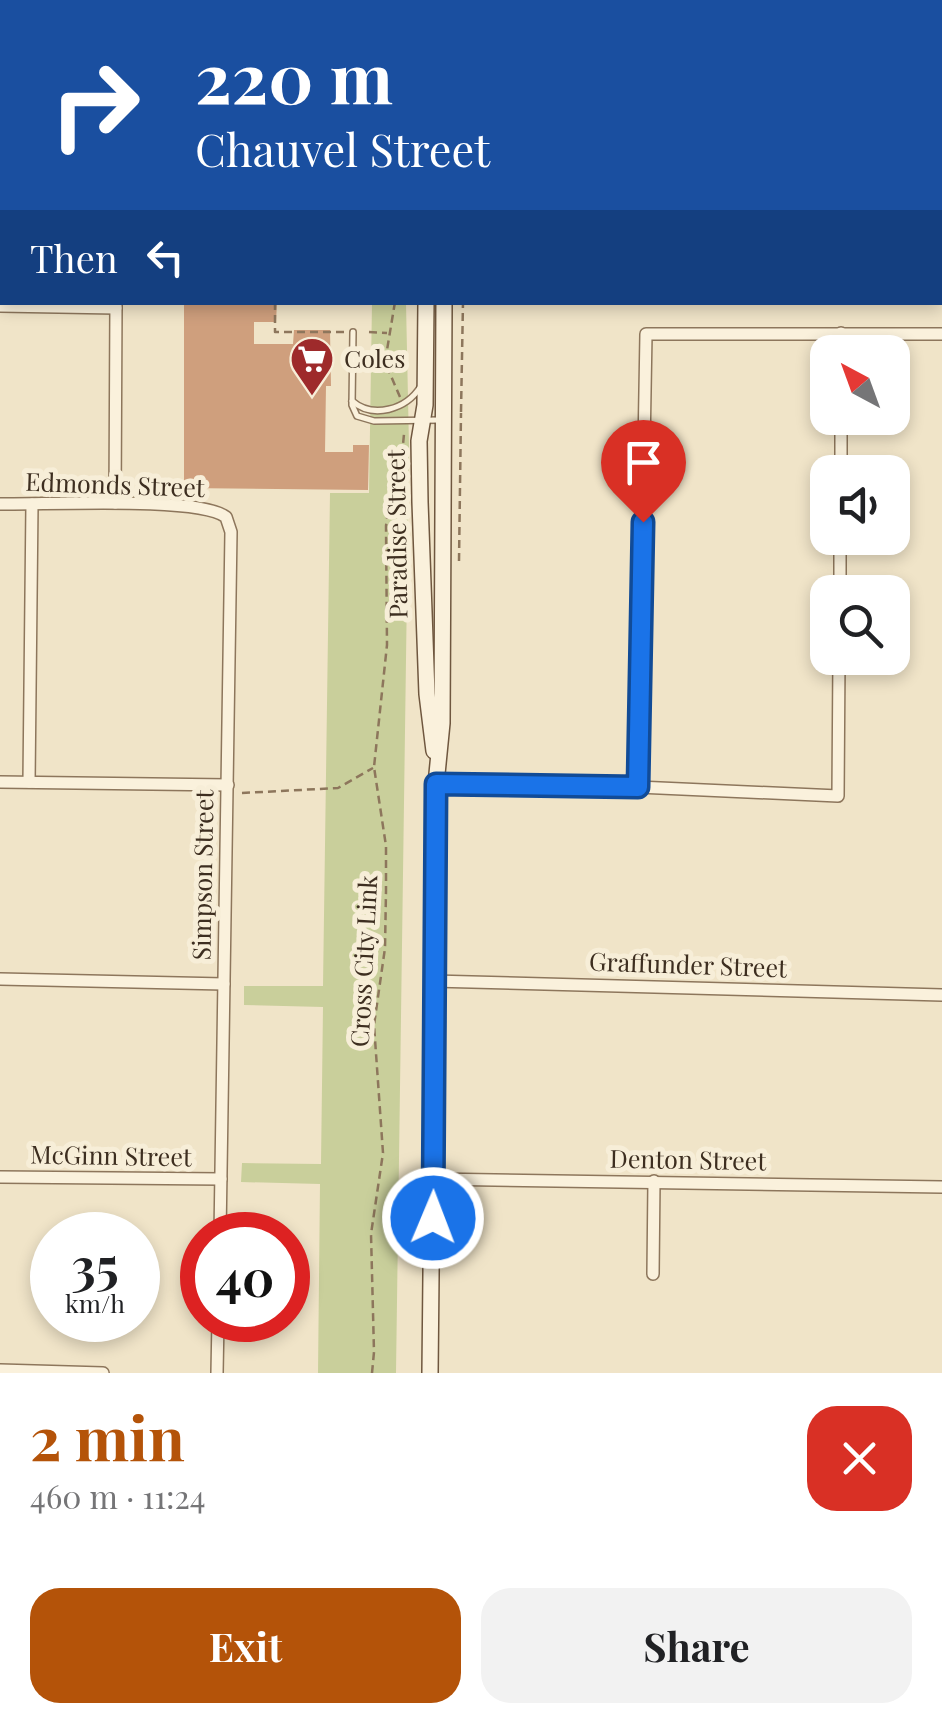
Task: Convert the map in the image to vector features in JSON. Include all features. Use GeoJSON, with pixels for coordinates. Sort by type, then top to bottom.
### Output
{"type":"FeatureCollection","features":[{"type":"Feature","properties":{"kind":"street"},"geometry":{"type":"LineString","coordinates":[[0,306],[116,305],[115,504]]}},
{"type":"Feature","properties":{"kind":"street","name":"Paradise Street"},"geometry":{"type":"LineString","coordinates":[[426,305],[419,441],[429,726],[436,765]]}},
{"type":"Feature","properties":{"kind":"street","name":"Paradise Street"},"geometry":{"type":"LineString","coordinates":[[430,1373],[436,765],[442,724],[453,415],[444,305]]}},
{"type":"Feature","properties":{"kind":"street"},"geometry":{"type":"LineString","coordinates":[[638,787],[646,334],[942,334]]}},
{"type":"Feature","properties":{"kind":"street","name":"Edmonds Street"},"geometry":{"type":"LineString","coordinates":[[0,504],[208,508],[226,517]]}},
{"type":"Feature","properties":{"kind":"street"},"geometry":{"type":"LineString","coordinates":[[29,782],[32,504]]}},
{"type":"Feature","properties":{"kind":"street","name":"Simpson Street"},"geometry":{"type":"LineString","coordinates":[[220,1212],[231,547],[226,517]]}},
{"type":"Feature","properties":{"kind":"street"},"geometry":{"type":"LineString","coordinates":[[436,784],[638,787],[838,796],[839,675]]}},
{"type":"Feature","properties":{"kind":"street"},"geometry":{"type":"LineString","coordinates":[[0,782],[228,786]]}},
{"type":"Feature","properties":{"kind":"street"},"geometry":{"type":"LineString","coordinates":[[0,979],[224,984]]}},
{"type":"Feature","properties":{"kind":"street","name":"Graffunder Street"},"geometry":{"type":"LineString","coordinates":[[433,981],[942,995]]}},
{"type":"Feature","properties":{"kind":"street","name":"McGinn Street"},"geometry":{"type":"LineString","coordinates":[[0,1177],[221,1179]]}},
{"type":"Feature","properties":{"kind":"street","name":"Denton Street"},"geometry":{"type":"LineString","coordinates":[[434,1178],[942,1187]]}},
{"type":"Feature","properties":{"kind":"street"},"geometry":{"type":"LineString","coordinates":[[653,1274],[654,1181]]}},
{"type":"Feature","properties":{"kind":"street"},"geometry":{"type":"LineString","coordinates":[[217,1373],[218,1342]]}},
{"type":"Feature","properties":{"kind":"street"},"geometry":{"type":"LineString","coordinates":[[0,1370],[103,1373]]}},
{"type":"Feature","properties":{"kind":"lane"},"geometry":{"type":"LineString","coordinates":[[349,332],[354,412],[367,420],[422,420],[453,415]]}},
{"type":"Feature","properties":{"kind":"lane"},"geometry":{"type":"LineString","coordinates":[[352,401],[362,410],[384,411],[415,396],[425,378]]}},
{"type":"Feature","properties":{"kind":"path"},"geometry":{"type":"LineString","coordinates":[[275,305],[275,332],[349,332]]}},
{"type":"Feature","properties":{"kind":"path"},"geometry":{"type":"LineString","coordinates":[[395,305],[386,362],[400,399]]}},
{"type":"Feature","properties":{"kind":"path"},"geometry":{"type":"LineString","coordinates":[[459,561],[453,415],[463,305]]}},
{"type":"Feature","properties":{"kind":"path"},"geometry":{"type":"LineString","coordinates":[[368,332],[388,332]]}},
{"type":"Feature","properties":{"kind":"path","name":"Cross City Link"},"geometry":{"type":"LineString","coordinates":[[372,1373],[371,1234],[383,1153],[374,1025],[385,948],[386,890],[386,846],[374,766],[387,645],[384,542],[404,434]]}},
{"type":"Feature","properties":{"kind":"path"},"geometry":{"type":"LineString","coordinates":[[228,786],[243,794],[338,788],[374,766]]}},
{"type":"Feature","properties":{"kind":"green space"},"geometry":{"type":"Polygon","coordinates":[[[372,305],[406,305],[409,446],[396,1373],[318,1373],[320,1184],[241,1182],[242,1163],[321,1164],[323,1007],[244,1005],[244,986],[323,986],[330,493],[369,493],[372,305]]]}},
{"type":"Feature","properties":{"kind":"building"},"geometry":{"type":"Polygon","coordinates":[[[184,305],[277,305],[276,322],[254,322],[254,344],[293,344],[294,330],[330,330],[331,386],[326,386],[325,452],[353,452],[353,445],[369,445],[368,490],[184,488],[184,305]]]}},
{"type":"Feature","properties":{"kind":"place","name":"Coles"},"geometry":{"type":"Point","coordinates":[312,397]}},
{"type":"Feature","properties":{"kind":"route"},"geometry":{"type":"LineString","coordinates":[[433,1218],[436,784],[638,787],[643,522]]}}]}
